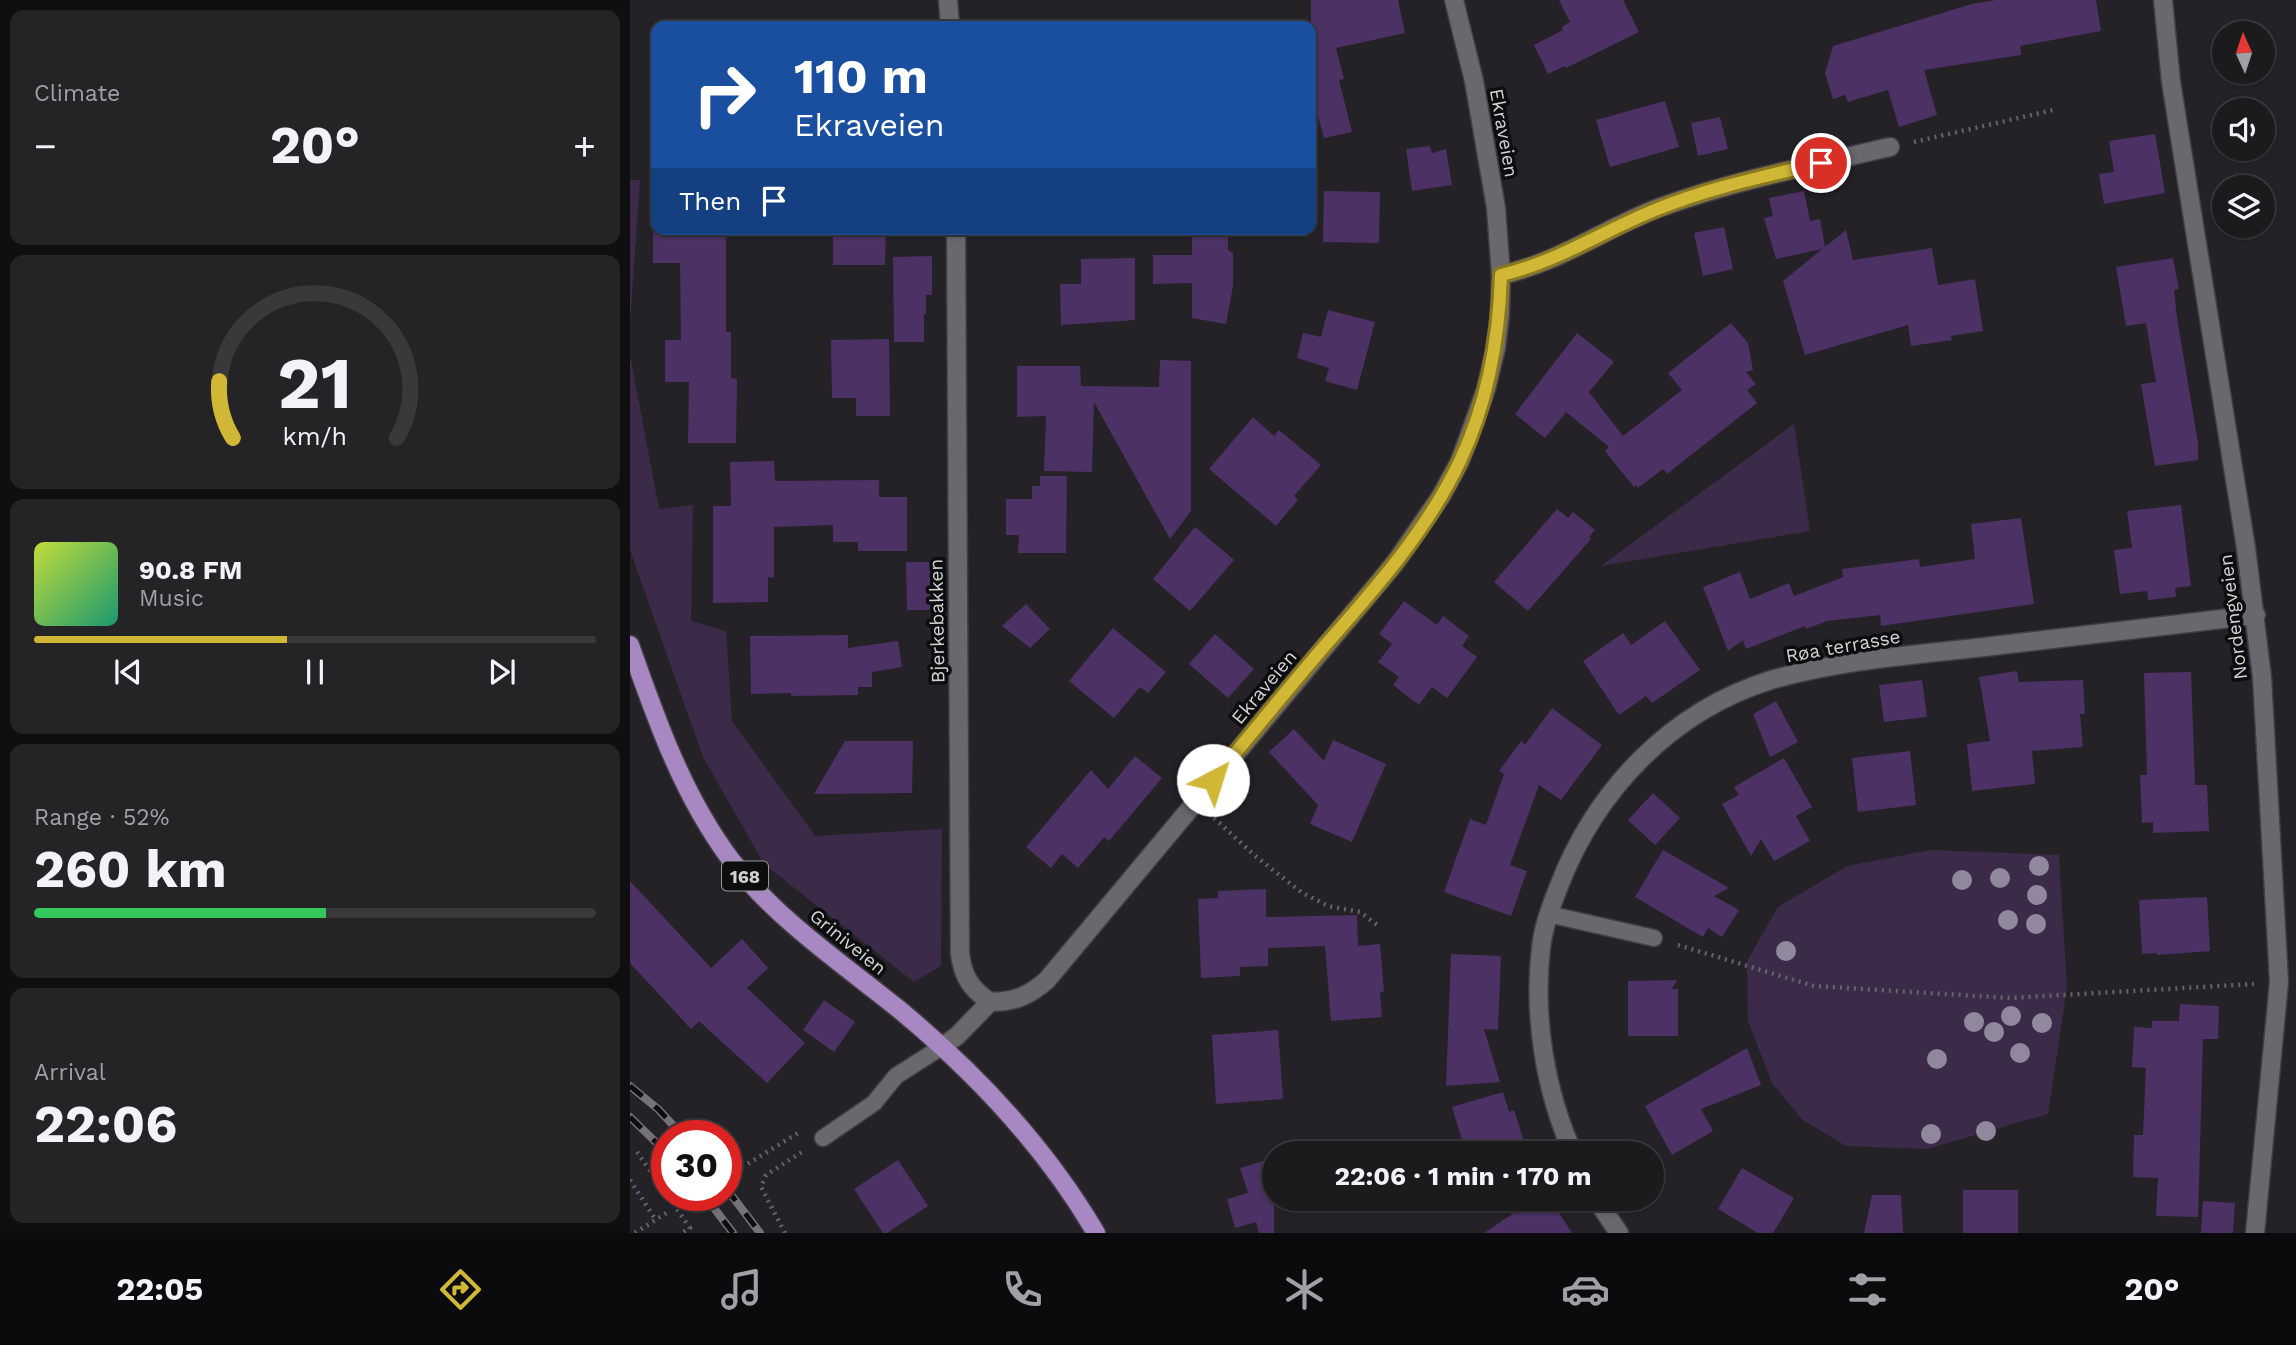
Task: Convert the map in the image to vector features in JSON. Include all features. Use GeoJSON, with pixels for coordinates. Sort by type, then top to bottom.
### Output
{"type":"FeatureCollection","features":[{"type":"Feature","properties":{"kind":"main road","name":"Griniveien"},"geometry":{"type":"LineString","coordinates":[[630,645],[659,725],[677,765],[698,807],[731,860],[775,907],[943,1046],[1023,1129],[1069,1190],[1096,1233]]}},
{"type":"Feature","properties":{"kind":"street"},"geometry":{"type":"LineString","coordinates":[[948,0],[950,21]]}},
{"type":"Feature","properties":{"kind":"street","name":"Ekraveien"},"geometry":{"type":"LineString","coordinates":[[990,1002],[1007,1002],[1022,998],[1047,980],[1395,563],[1441,496],[1460,461],[1486,389],[1496,348],[1501,275],[1500,238],[1488,162],[1474,81],[1454,0]]}},
{"type":"Feature","properties":{"kind":"street","name":"Nordengveien"},"geometry":{"type":"LineString","coordinates":[[2163,0],[2171,82],[2256,615],[2288,982],[2255,1233]]}},
{"type":"Feature","properties":{"kind":"street"},"geometry":{"type":"LineString","coordinates":[[1501,275],[1549,261],[1656,209],[1749,180],[1890,147]]}},
{"type":"Feature","properties":{"kind":"street","name":"Bjerkebakken"},"geometry":{"type":"LineString","coordinates":[[956,235],[960,954],[962,969],[969,984],[990,1002]]}},
{"type":"Feature","properties":{"kind":"street","name":"Røa terrasse"},"geometry":{"type":"LineString","coordinates":[[1569,1141],[1545,1061],[1539,1015],[1541,947],[1548,914],[1564,873],[1588,825],[1627,771],[1655,743],[1690,718],[1729,696],[1770,681],[1817,669],[2256,615]]}},
{"type":"Feature","properties":{"kind":"street"},"geometry":{"type":"LineString","coordinates":[[943,1046],[957,1036],[990,1002]]}},
{"type":"Feature","properties":{"kind":"street"},"geometry":{"type":"LineString","coordinates":[[1604,1211],[1619,1233]]}},
{"type":"Feature","properties":{"kind":"lane"},"geometry":{"type":"LineString","coordinates":[[1548,914],[1654,938]]}},
{"type":"Feature","properties":{"kind":"lane"},"geometry":{"type":"LineString","coordinates":[[823,1138],[874,1103],[896,1076],[943,1046]]}},
{"type":"Feature","properties":{"kind":"path"},"geometry":{"type":"LineString","coordinates":[[1890,147],[2053,110]]}},
{"type":"Feature","properties":{"kind":"path"},"geometry":{"type":"LineString","coordinates":[[1196,801],[1254,855],[1301,892],[1328,906],[1360,912],[1380,927]]}},
{"type":"Feature","properties":{"kind":"path"},"geometry":{"type":"LineString","coordinates":[[1654,938],[1814,985],[2010,998],[2288,982]]}},
{"type":"Feature","properties":{"kind":"path"},"geometry":{"type":"LineString","coordinates":[[785,1233],[761,1187],[766,1175],[823,1138]]}},
{"type":"Feature","properties":{"kind":"path"},"geometry":{"type":"LineString","coordinates":[[637,1152],[690,1228],[682,1233]]}},
{"type":"Feature","properties":{"kind":"path"},"geometry":{"type":"LineString","coordinates":[[630,1180],[655,1219]]}},
{"type":"Feature","properties":{"kind":"path"},"geometry":{"type":"LineString","coordinates":[[635,1233],[668,1212]]}},
{"type":"Feature","properties":{"kind":"shaded area"},"geometry":{"type":"Polygon","coordinates":[[[630,180],[640,180],[630,323],[630,180]]]}},
{"type":"Feature","properties":{"kind":"shaded area"},"geometry":{"type":"Polygon","coordinates":[[[630,355],[659,509],[693,505],[691,621],[726,631],[732,721],[815,836],[942,829],[941,966],[914,982],[764,864],[703,757],[630,550],[630,355]]]}},
{"type":"Feature","properties":{"kind":"shaded area"},"geometry":{"type":"Polygon","coordinates":[[[1794,424],[1810,531],[1601,566],[1794,424]]]}},
{"type":"Feature","properties":{"kind":"shaded area"},"geometry":{"type":"Polygon","coordinates":[[[1931,850],[2059,855],[2067,987],[2048,1114],[1927,1149],[1846,1146],[1803,1120],[1772,1083],[1748,1021],[1747,961],[1778,907],[1847,866],[1931,850]]]}},
{"type":"Feature","properties":{"kind":"building"},"geometry":{"type":"Polygon","coordinates":[[[1311,0],[1398,0],[1405,33],[1336,48],[1344,79],[1339,80],[1352,132],[1324,138],[1316,117],[1316,21],[1311,21],[1311,0]]]}},
{"type":"Feature","properties":{"kind":"building"},"geometry":{"type":"Polygon","coordinates":[[[1559,0],[1623,0],[1639,32],[1548,74],[1534,45],[1563,30],[1562,27],[1570,22],[1559,0]]]}},
{"type":"Feature","properties":{"kind":"building"},"geometry":{"type":"Polygon","coordinates":[[[1996,0],[2096,0],[2101,31],[2020,46],[2021,55],[1924,70],[1937,115],[1899,127],[1888,90],[1848,102],[1845,95],[1833,99],[1825,73],[1833,46],[1972,4],[1996,0]]]}},
{"type":"Feature","properties":{"kind":"building"},"geometry":{"type":"Polygon","coordinates":[[[1665,101],[1679,147],[1610,167],[1596,120],[1665,101]]]}},
{"type":"Feature","properties":{"kind":"building"},"geometry":{"type":"Polygon","coordinates":[[[1720,117],[1728,149],[1698,156],[1691,123],[1720,117]]]}},
{"type":"Feature","properties":{"kind":"building"},"geometry":{"type":"Polygon","coordinates":[[[2155,134],[2165,193],[2104,204],[2099,174],[2114,172],[2109,141],[2155,134]]]}},
{"type":"Feature","properties":{"kind":"building"},"geometry":{"type":"Polygon","coordinates":[[[1430,146],[1432,153],[1446,149],[1452,185],[1412,191],[1406,149],[1430,146]]]}},
{"type":"Feature","properties":{"kind":"building"},"geometry":{"type":"Polygon","coordinates":[[[1324,191],[1380,192],[1379,243],[1323,242],[1324,191]]]}},
{"type":"Feature","properties":{"kind":"building"},"geometry":{"type":"Polygon","coordinates":[[[1804,191],[1810,221],[1820,219],[1825,247],[1846,230],[1853,260],[1932,248],[1938,285],[1975,279],[1983,331],[1951,336],[1952,340],[1911,346],[1908,325],[1805,355],[1783,281],[1822,249],[1776,259],[1764,218],[1773,216],[1769,198],[1804,191]]]}},
{"type":"Feature","properties":{"kind":"building"},"geometry":{"type":"Polygon","coordinates":[[[1724,227],[1733,269],[1703,276],[1694,233],[1724,227]]]}},
{"type":"Feature","properties":{"kind":"building"},"geometry":{"type":"Polygon","coordinates":[[[653,235],[726,235],[726,332],[731,332],[731,378],[737,379],[736,443],[688,443],[689,382],[665,382],[665,340],[681,340],[680,263],[653,263],[653,235]]]}},
{"type":"Feature","properties":{"kind":"building"},"geometry":{"type":"Polygon","coordinates":[[[833,235],[886,235],[885,265],[833,265],[833,235]]]}},
{"type":"Feature","properties":{"kind":"building"},"geometry":{"type":"Polygon","coordinates":[[[1192,235],[1228,235],[1228,250],[1233,253],[1233,286],[1226,324],[1192,318],[1192,283],[1153,284],[1153,255],[1192,255],[1192,235]]]}},
{"type":"Feature","properties":{"kind":"building"},"geometry":{"type":"Polygon","coordinates":[[[932,256],[932,295],[926,295],[924,342],[894,342],[893,257],[932,256]]]}},
{"type":"Feature","properties":{"kind":"building"},"geometry":{"type":"Polygon","coordinates":[[[1135,258],[1135,320],[1061,325],[1060,284],[1081,284],[1081,259],[1135,258]]]}},
{"type":"Feature","properties":{"kind":"building"},"geometry":{"type":"Polygon","coordinates":[[[2173,258],[2179,289],[2174,290],[2177,318],[2198,443],[2198,460],[2155,466],[2141,384],[2156,382],[2146,323],[2126,326],[2116,267],[2173,258]]]}},
{"type":"Feature","properties":{"kind":"building"},"geometry":{"type":"Polygon","coordinates":[[[1328,310],[1375,322],[1357,390],[1325,381],[1329,368],[1297,358],[1303,333],[1321,337],[1328,310]]]}},
{"type":"Feature","properties":{"kind":"building"},"geometry":{"type":"Polygon","coordinates":[[[1731,323],[1748,343],[1753,370],[1746,372],[1756,384],[1747,390],[1757,403],[1667,474],[1663,469],[1638,488],[1636,485],[1634,487],[1605,451],[1609,447],[1566,412],[1545,438],[1515,414],[1577,333],[1614,362],[1589,392],[1623,436],[1682,390],[1668,373],[1731,323]]]}},
{"type":"Feature","properties":{"kind":"building"},"geometry":{"type":"Polygon","coordinates":[[[889,339],[890,416],[856,416],[856,398],[832,398],[831,340],[889,339]]]}},
{"type":"Feature","properties":{"kind":"building"},"geometry":{"type":"Polygon","coordinates":[[[1160,360],[1191,361],[1191,511],[1170,539],[1094,402],[1092,472],[1044,471],[1046,416],[1017,417],[1017,366],[1080,366],[1081,386],[1159,387],[1160,360]]]}},
{"type":"Feature","properties":{"kind":"building"},"geometry":{"type":"Polygon","coordinates":[[[1253,417],[1274,436],[1279,430],[1321,465],[1294,496],[1298,500],[1276,526],[1209,469],[1253,417]]]}},
{"type":"Feature","properties":{"kind":"building"},"geometry":{"type":"Polygon","coordinates":[[[774,461],[775,481],[879,480],[879,497],[907,497],[907,551],[858,551],[858,542],[833,542],[833,525],[774,527],[774,578],[768,577],[768,602],[713,603],[713,506],[731,506],[730,462],[774,461]]]}},
{"type":"Feature","properties":{"kind":"building"},"geometry":{"type":"Polygon","coordinates":[[[1040,476],[1067,476],[1066,553],[1018,553],[1019,535],[1006,535],[1006,499],[1032,499],[1032,486],[1040,486],[1040,476]]]}},
{"type":"Feature","properties":{"kind":"building"},"geometry":{"type":"Polygon","coordinates":[[[2181,505],[2191,586],[2175,588],[2176,597],[2148,600],[2147,591],[2120,594],[2114,550],[2132,548],[2127,511],[2181,505]]]}},
{"type":"Feature","properties":{"kind":"building"},"geometry":{"type":"Polygon","coordinates":[[[1557,509],[1568,518],[1573,512],[1595,530],[1589,537],[1591,539],[1528,611],[1494,582],[1557,509]]]}},
{"type":"Feature","properties":{"kind":"building"},"geometry":{"type":"Polygon","coordinates":[[[2021,518],[2034,604],[1881,626],[1880,615],[1827,621],[1806,629],[1805,626],[1746,649],[1743,640],[1728,651],[1703,587],[1740,572],[1750,599],[1789,583],[1794,596],[1843,577],[1842,569],[1919,559],[1920,567],[1975,559],[1971,524],[2021,518]]]}},
{"type":"Feature","properties":{"kind":"building"},"geometry":{"type":"Polygon","coordinates":[[[1195,527],[1234,560],[1190,611],[1153,579],[1195,527]]]}},
{"type":"Feature","properties":{"kind":"building"},"geometry":{"type":"Polygon","coordinates":[[[906,562],[935,562],[936,610],[907,610],[906,562]]]}},
{"type":"Feature","properties":{"kind":"building"},"geometry":{"type":"Polygon","coordinates":[[[1404,601],[1437,625],[1443,616],[1469,636],[1462,646],[1477,657],[1447,698],[1432,687],[1419,705],[1393,685],[1399,677],[1378,662],[1392,644],[1379,634],[1404,601]]]}},
{"type":"Feature","properties":{"kind":"building"},"geometry":{"type":"Polygon","coordinates":[[[1026,604],[1050,629],[1030,648],[1002,626],[1026,604]]]}},
{"type":"Feature","properties":{"kind":"building"},"geometry":{"type":"Polygon","coordinates":[[[1665,621],[1700,670],[1652,703],[1646,696],[1619,715],[1583,661],[1623,633],[1631,645],[1665,621]]]}},
{"type":"Feature","properties":{"kind":"building"},"geometry":{"type":"Polygon","coordinates":[[[1113,628],[1166,672],[1148,693],[1140,687],[1114,718],[1069,681],[1113,628]]]}},
{"type":"Feature","properties":{"kind":"building"},"geometry":{"type":"Polygon","coordinates":[[[1215,634],[1254,669],[1228,698],[1189,664],[1215,634]]]}},
{"type":"Feature","properties":{"kind":"building"},"geometry":{"type":"Polygon","coordinates":[[[848,635],[848,648],[898,641],[902,667],[872,672],[872,687],[858,687],[858,695],[751,694],[750,636],[848,635]]]}},
{"type":"Feature","properties":{"kind":"building"},"geometry":{"type":"Polygon","coordinates":[[[2017,671],[2019,682],[2083,680],[2085,714],[2080,714],[2083,747],[2032,751],[2035,784],[1972,791],[1967,744],[1990,741],[1979,677],[2017,671]]]}},
{"type":"Feature","properties":{"kind":"building"},"geometry":{"type":"Polygon","coordinates":[[[2191,672],[2195,785],[2207,785],[2209,831],[2153,833],[2153,822],[2142,823],[2140,775],[2147,775],[2144,673],[2191,672]]]}},
{"type":"Feature","properties":{"kind":"building"},"geometry":{"type":"Polygon","coordinates":[[[1922,680],[1927,717],[1884,722],[1879,685],[1922,680]]]}},
{"type":"Feature","properties":{"kind":"building"},"geometry":{"type":"Polygon","coordinates":[[[1776,701],[1798,742],[1770,757],[1753,714],[1776,701]]]}},
{"type":"Feature","properties":{"kind":"building"},"geometry":{"type":"Polygon","coordinates":[[[1552,708],[1602,745],[1561,800],[1539,785],[1510,865],[1527,871],[1511,916],[1444,892],[1470,819],[1486,825],[1504,774],[1499,771],[1521,741],[1525,745],[1552,708]]]}},
{"type":"Feature","properties":{"kind":"building"},"geometry":{"type":"Polygon","coordinates":[[[1294,729],[1324,761],[1333,740],[1386,764],[1352,842],[1310,824],[1318,805],[1269,752],[1294,729]]]}},
{"type":"Feature","properties":{"kind":"building"},"geometry":{"type":"Polygon","coordinates":[[[845,741],[913,741],[912,793],[814,794],[845,741]]]}},
{"type":"Feature","properties":{"kind":"building"},"geometry":{"type":"Polygon","coordinates":[[[1910,751],[1916,805],[1858,812],[1852,758],[1910,751]]]}},
{"type":"Feature","properties":{"kind":"building"},"geometry":{"type":"Polygon","coordinates":[[[1135,756],[1162,778],[1109,841],[1104,837],[1078,868],[1062,854],[1051,868],[1026,847],[1091,770],[1108,789],[1135,756]]]}},
{"type":"Feature","properties":{"kind":"building"},"geometry":{"type":"Polygon","coordinates":[[[1784,758],[1812,807],[1796,816],[1810,841],[1774,861],[1761,839],[1751,856],[1722,804],[1739,795],[1734,787],[1784,758]]]}},
{"type":"Feature","properties":{"kind":"building"},"geometry":{"type":"Polygon","coordinates":[[[1653,793],[1680,818],[1655,845],[1628,820],[1653,793]]]}},
{"type":"Feature","properties":{"kind":"building"},"geometry":{"type":"Polygon","coordinates":[[[1663,850],[1729,888],[1714,896],[1739,910],[1722,937],[1708,928],[1703,937],[1635,897],[1663,850]]]}},
{"type":"Feature","properties":{"kind":"building"},"geometry":{"type":"Polygon","coordinates":[[[630,881],[711,968],[742,939],[768,968],[747,988],[805,1043],[767,1083],[699,1021],[691,1029],[630,963],[630,881]]]}},
{"type":"Feature","properties":{"kind":"building"},"geometry":{"type":"Polygon","coordinates":[[[1266,889],[1266,917],[1357,915],[1358,946],[1380,944],[1384,992],[1380,992],[1382,1017],[1331,1021],[1325,946],[1268,948],[1268,966],[1240,967],[1240,976],[1201,978],[1198,899],[1218,898],[1218,891],[1266,889]]]}},
{"type":"Feature","properties":{"kind":"building"},"geometry":{"type":"Polygon","coordinates":[[[2207,897],[2210,951],[2142,954],[2139,900],[2207,897]]]}},
{"type":"Feature","properties":{"kind":"building"},"geometry":{"type":"Polygon","coordinates":[[[1451,954],[1501,956],[1498,1030],[1484,1029],[1500,1082],[1446,1086],[1451,954]]]}},
{"type":"Feature","properties":{"kind":"building"},"geometry":{"type":"Polygon","coordinates":[[[1677,980],[1672,989],[1678,989],[1678,1036],[1628,1036],[1628,981],[1677,980]]]}},
{"type":"Feature","properties":{"kind":"building"},"geometry":{"type":"Polygon","coordinates":[[[824,1000],[855,1022],[834,1052],[803,1030],[824,1000]]]}},
{"type":"Feature","properties":{"kind":"building"},"geometry":{"type":"Polygon","coordinates":[[[2180,1004],[2219,1006],[2218,1039],[2203,1039],[2198,1217],[2156,1216],[2158,1178],[2133,1177],[2134,1135],[2143,1135],[2146,1068],[2132,1067],[2134,1027],[2152,1028],[2152,1021],[2179,1021],[2180,1004]]]}},
{"type":"Feature","properties":{"kind":"building"},"geometry":{"type":"Polygon","coordinates":[[[1278,1030],[1283,1099],[1216,1104],[1212,1035],[1278,1030]]]}},
{"type":"Feature","properties":{"kind":"building"},"geometry":{"type":"Polygon","coordinates":[[[1747,1048],[1761,1085],[1701,1109],[1713,1131],[1672,1155],[1645,1106],[1747,1048]]]}},
{"type":"Feature","properties":{"kind":"building"},"geometry":{"type":"Polygon","coordinates":[[[1503,1092],[1509,1112],[1514,1110],[1524,1141],[1462,1141],[1452,1107],[1503,1092]]]}},
{"type":"Feature","properties":{"kind":"building"},"geometry":{"type":"Polygon","coordinates":[[[898,1160],[928,1206],[883,1233],[854,1189],[898,1160]]]}},
{"type":"Feature","properties":{"kind":"building"},"geometry":{"type":"Polygon","coordinates":[[[1262,1162],[1262,1211],[1274,1211],[1274,1233],[1259,1233],[1256,1222],[1235,1228],[1227,1199],[1248,1193],[1240,1168],[1262,1162]]]}},
{"type":"Feature","properties":{"kind":"building"},"geometry":{"type":"Polygon","coordinates":[[[1742,1168],[1794,1198],[1773,1233],[1758,1233],[1718,1209],[1742,1168]]]}},
{"type":"Feature","properties":{"kind":"building"},"geometry":{"type":"Polygon","coordinates":[[[1963,1190],[2018,1190],[2018,1233],[1963,1233],[1963,1190]]]}},
{"type":"Feature","properties":{"kind":"building"},"geometry":{"type":"Polygon","coordinates":[[[1872,1195],[1901,1195],[1903,1233],[1864,1233],[1872,1195]]]}},
{"type":"Feature","properties":{"kind":"building"},"geometry":{"type":"Polygon","coordinates":[[[2203,1201],[2235,1203],[2233,1233],[2201,1233],[2203,1201]]]}},
{"type":"Feature","properties":{"kind":"building"},"geometry":{"type":"Polygon","coordinates":[[[1517,1211],[1558,1211],[1572,1233],[1484,1233],[1517,1211]]]}},
{"type":"Feature","properties":{"kind":"railway"},"geometry":{"type":"LineString","coordinates":[[630,1086],[668,1120]]}},
{"type":"Feature","properties":{"kind":"railway"},"geometry":{"type":"LineString","coordinates":[[630,1117],[651,1137]]}},
{"type":"Feature","properties":{"kind":"railway"},"geometry":{"type":"LineString","coordinates":[[742,1209],[760,1233]]}},
{"type":"Feature","properties":{"kind":"railway"},"geometry":{"type":"LineString","coordinates":[[716,1211],[733,1233]]}},
{"type":"Feature","properties":{"kind":"route"},"geometry":{"type":"LineString","coordinates":[[1213,780],[1395,563],[1441,496],[1460,461],[1486,389],[1496,348],[1501,275],[1549,261],[1656,209],[1749,180],[1821,163]]}}]}
